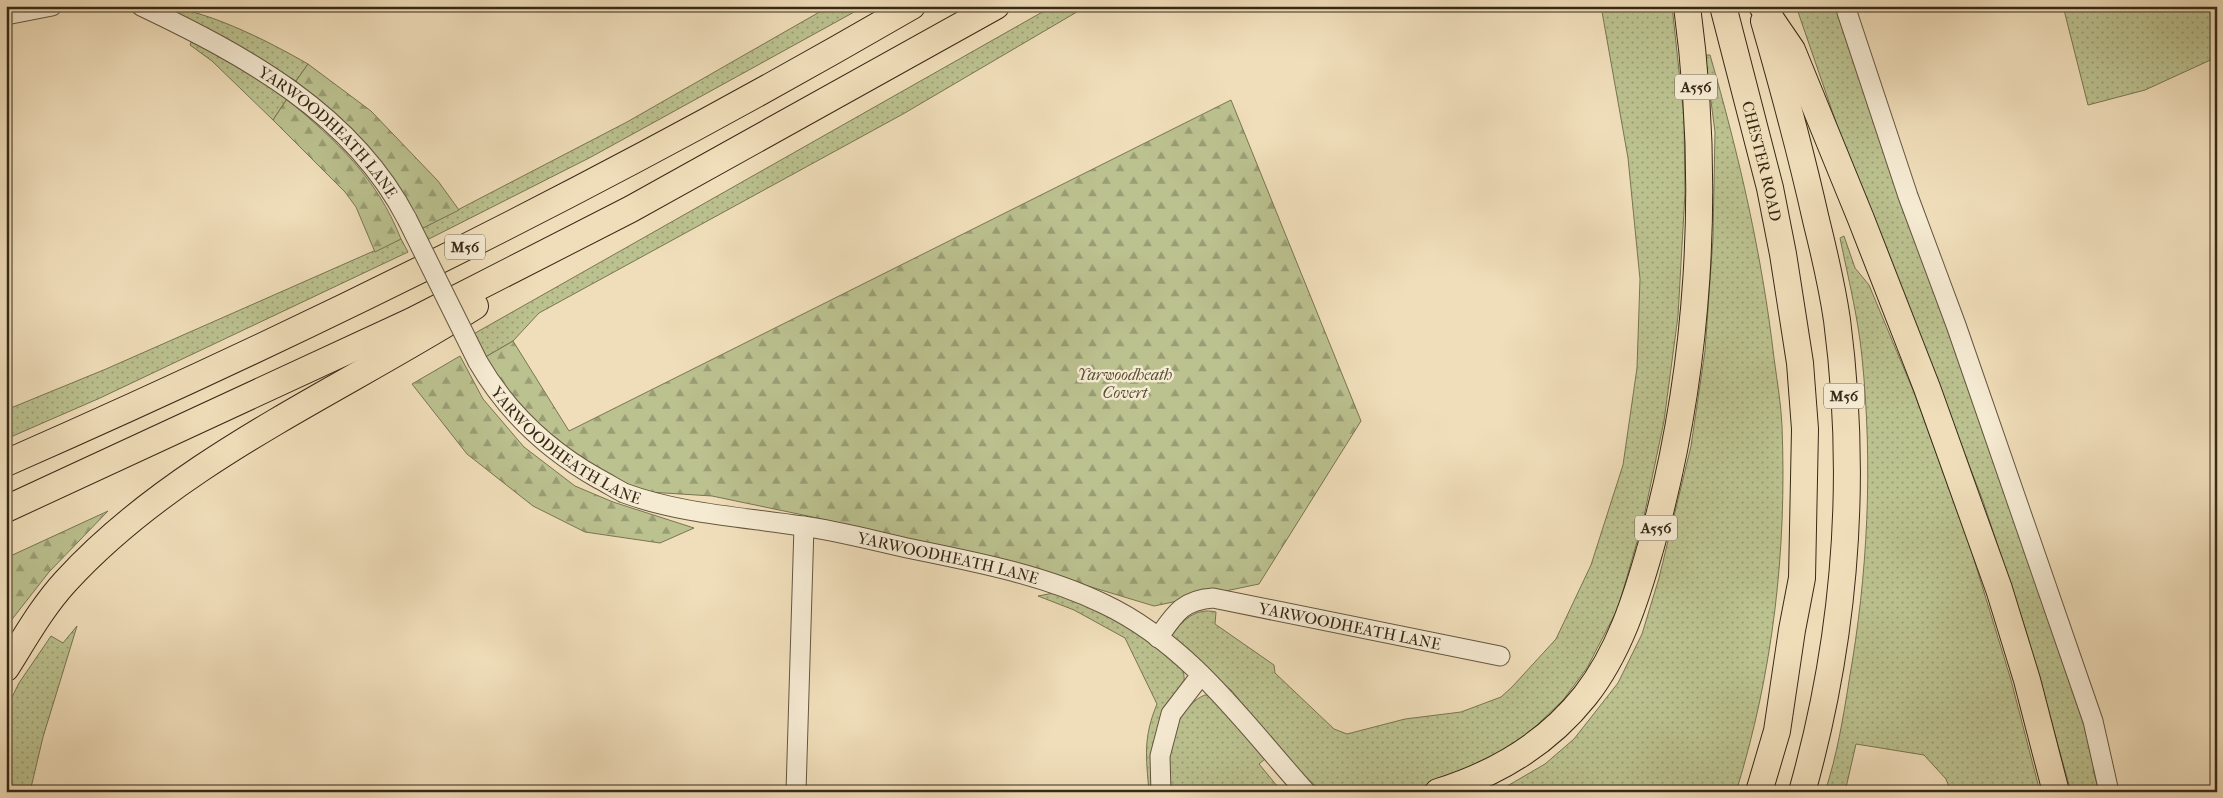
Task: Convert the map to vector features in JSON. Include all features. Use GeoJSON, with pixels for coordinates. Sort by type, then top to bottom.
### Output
{"type":"FeatureCollection","features":[{"type":"Feature","properties":{"kind":"highway","name":"M56"},"geometry":{"type":"LineString","coordinates":[[6,464],[308,325],[508,226],[744,101],[912,6]]}},
{"type":"Feature","properties":{"kind":"highway","name":"M56"},"geometry":{"type":"LineString","coordinates":[[6,509],[412,321],[631,209],[996,6]]}},
{"type":"Feature","properties":{"kind":"highway","name":"A556"},"geometry":{"type":"LineString","coordinates":[[1438,792],[1472,781],[1503,767],[1533,747],[1562,723],[1585,696],[1606,663],[1624,628],[1644,572],[1660,514],[1685,384],[1698,245],[1698,97],[1687,6]]}},
{"type":"Feature","properties":{"kind":"highway","name":"CHESTER ROAD"},"geometry":{"type":"LineString","coordinates":[[1723,6],[1770,188],[1794,319]]}},
{"type":"Feature","properties":{"kind":"highway","name":"M56"},"geometry":{"type":"LineString","coordinates":[[1761,6],[1798,143],[1822,245],[1836,318],[1846,411],[1848,493],[1844,569],[1835,651],[1817,740],[1802,792]]}},
{"type":"Feature","properties":{"kind":"highway"},"geometry":{"type":"LineString","coordinates":[[1761,6],[1792,50],[1861,219],[1926,388],[1999,589],[2027,680],[2056,792]]}},
{"type":"Feature","properties":{"kind":"highway"},"geometry":{"type":"LineString","coordinates":[[6,668],[38,616],[65,582],[93,553],[144,509],[210,463],[453,320],[631,209]]}},
{"type":"Feature","properties":{"kind":"highway","name":"M56"},"geometry":{"type":"LineString","coordinates":[[1759,792],[1777,731],[1802,578],[1805,430],[1794,319]]}},
{"type":"Feature","properties":{"kind":"street"},"geometry":{"type":"LineString","coordinates":[[6,15],[52,6]]}},
{"type":"Feature","properties":{"kind":"street","name":"YARWOODHEATH LANE"},"geometry":{"type":"LineString","coordinates":[[140,6],[217,44],[295,93],[356,146],[392,190],[478,362],[494,389],[532,431],[561,456],[623,492],[683,508],[804,526],[975,562],[1052,583],[1105,604],[1175,650],[1236,710],[1306,792]]}},
{"type":"Feature","properties":{"kind":"street"},"geometry":{"type":"LineString","coordinates":[[1845,6],[1908,196],[1956,325],[2092,721],[2109,792]]}},
{"type":"Feature","properties":{"kind":"street"},"geometry":{"type":"LineString","coordinates":[[796,792],[804,526]]}},
{"type":"Feature","properties":{"kind":"street","name":"YARWOODHEATH LANE"},"geometry":{"type":"LineString","coordinates":[[1158,638],[1184,606],[1197,599],[1213,598],[1500,656]]}},
{"type":"Feature","properties":{"kind":"street"},"geometry":{"type":"LineString","coordinates":[[1160,792],[1160,756],[1168,720],[1201,675]]}},
{"type":"Feature","properties":{"kind":"green space"},"geometry":{"type":"Polygon","coordinates":[[[155,6],[173,8],[213,18],[274,45],[308,64],[296,81],[243,50],[155,6]]]}},
{"type":"Feature","properties":{"kind":"green space"},"geometry":{"type":"Polygon","coordinates":[[[830,6],[865,6],[591,157],[423,242],[419,230],[627,122],[830,6]]]}},
{"type":"Feature","properties":{"kind":"green space"},"geometry":{"type":"Polygon","coordinates":[[[1053,6],[1087,6],[903,114],[539,313],[513,341],[482,359],[470,336],[1053,6]]]}},
{"type":"Feature","properties":{"kind":"green space"},"geometry":{"type":"Polygon","coordinates":[[[1601,6],[1672,6],[1684,117],[1685,193],[1678,316],[1664,421],[1643,521],[1618,608],[1587,668],[1563,700],[1508,749],[1447,779],[1404,792],[1322,792],[1286,758],[1232,691],[1170,637],[1184,621],[1195,613],[1216,612],[1215,624],[1274,665],[1275,673],[1334,729],[1347,734],[1405,719],[1461,712],[1501,697],[1556,639],[1591,565],[1623,465],[1637,368],[1640,279],[1628,158],[1601,6]]]}},
{"type":"Feature","properties":{"kind":"green space"},"geometry":{"type":"Polygon","coordinates":[[[1796,6],[1843,6],[2100,766],[2093,769],[2099,792],[2071,792],[2026,631],[1983,501],[1839,131],[1796,6]]]}},
{"type":"Feature","properties":{"kind":"green space"},"geometry":{"type":"Polygon","coordinates":[[[2063,6],[2217,6],[2217,57],[2145,90],[2088,105],[2063,6]]]}},
{"type":"Feature","properties":{"kind":"green space"},"geometry":{"type":"Polygon","coordinates":[[[192,40],[243,69],[287,99],[273,120],[212,61],[190,45],[192,40]]]}},
{"type":"Feature","properties":{"kind":"green space"},"geometry":{"type":"Polygon","coordinates":[[[1705,55],[1710,55],[1731,130],[1756,243],[1769,320],[1781,417],[1782,519],[1775,611],[1760,702],[1749,747],[1736,792],[1497,792],[1545,764],[1574,739],[1618,683],[1642,634],[1659,578],[1691,446],[1705,351],[1713,238],[1715,132],[1705,55]]]}},
{"type":"Feature","properties":{"kind":"green space"},"geometry":{"type":"Polygon","coordinates":[[[308,64],[371,111],[438,181],[459,210],[419,230],[323,110],[296,81],[308,64]]]}},
{"type":"Feature","properties":{"kind":"green space"},"geometry":{"type":"Polygon","coordinates":[[[287,99],[322,130],[367,178],[380,197],[401,239],[375,252],[356,207],[345,192],[273,120],[287,99]]]}},
{"type":"Feature","properties":{"kind":"green space","name":"Yarwoodheath Covert"},"geometry":{"type":"Polygon","coordinates":[[[1231,100],[1361,421],[1259,584],[1154,606],[1012,563],[808,516],[712,496],[649,492],[604,476],[560,449],[510,400],[482,359],[513,341],[569,431],[1231,100]]]}},
{"type":"Feature","properties":{"kind":"green space"},"geometry":{"type":"Polygon","coordinates":[[[1844,236],[1855,268],[1869,285],[1915,395],[1968,540],[2011,680],[2040,792],[1951,792],[1946,779],[1924,755],[1856,744],[1845,792],[1825,792],[1839,737],[1855,641],[1861,600],[1867,519],[1867,438],[1862,357],[1853,297],[1840,238],[1844,236]]]}},
{"type":"Feature","properties":{"kind":"green space"},"geometry":{"type":"Polygon","coordinates":[[[401,239],[408,252],[100,398],[6,439],[6,410],[106,369],[401,239]]]}},
{"type":"Feature","properties":{"kind":"green space"},"geometry":{"type":"Polygon","coordinates":[[[460,356],[483,399],[524,447],[575,486],[613,502],[694,528],[660,543],[585,532],[533,506],[467,454],[412,384],[460,356]]]}},
{"type":"Feature","properties":{"kind":"green space"},"geometry":{"type":"Polygon","coordinates":[[[108,511],[49,572],[6,627],[6,558],[108,511]]]}},
{"type":"Feature","properties":{"kind":"green space"},"geometry":{"type":"Polygon","coordinates":[[[1054,593],[1123,623],[1157,644],[1181,667],[1184,676],[1184,686],[1157,792],[1149,792],[1147,747],[1149,727],[1157,704],[1125,638],[1074,610],[1038,596],[1054,593]]]}},
{"type":"Feature","properties":{"kind":"green space"},"geometry":{"type":"Polygon","coordinates":[[[77,626],[43,737],[30,792],[6,792],[6,709],[19,683],[51,636],[63,643],[77,626]]]}},
{"type":"Feature","properties":{"kind":"green space"},"geometry":{"type":"Polygon","coordinates":[[[1205,695],[1212,695],[1265,759],[1259,764],[1282,792],[1225,792],[1213,788],[1211,792],[1168,792],[1168,756],[1171,739],[1184,712],[1197,699],[1205,695]]]}}]}
